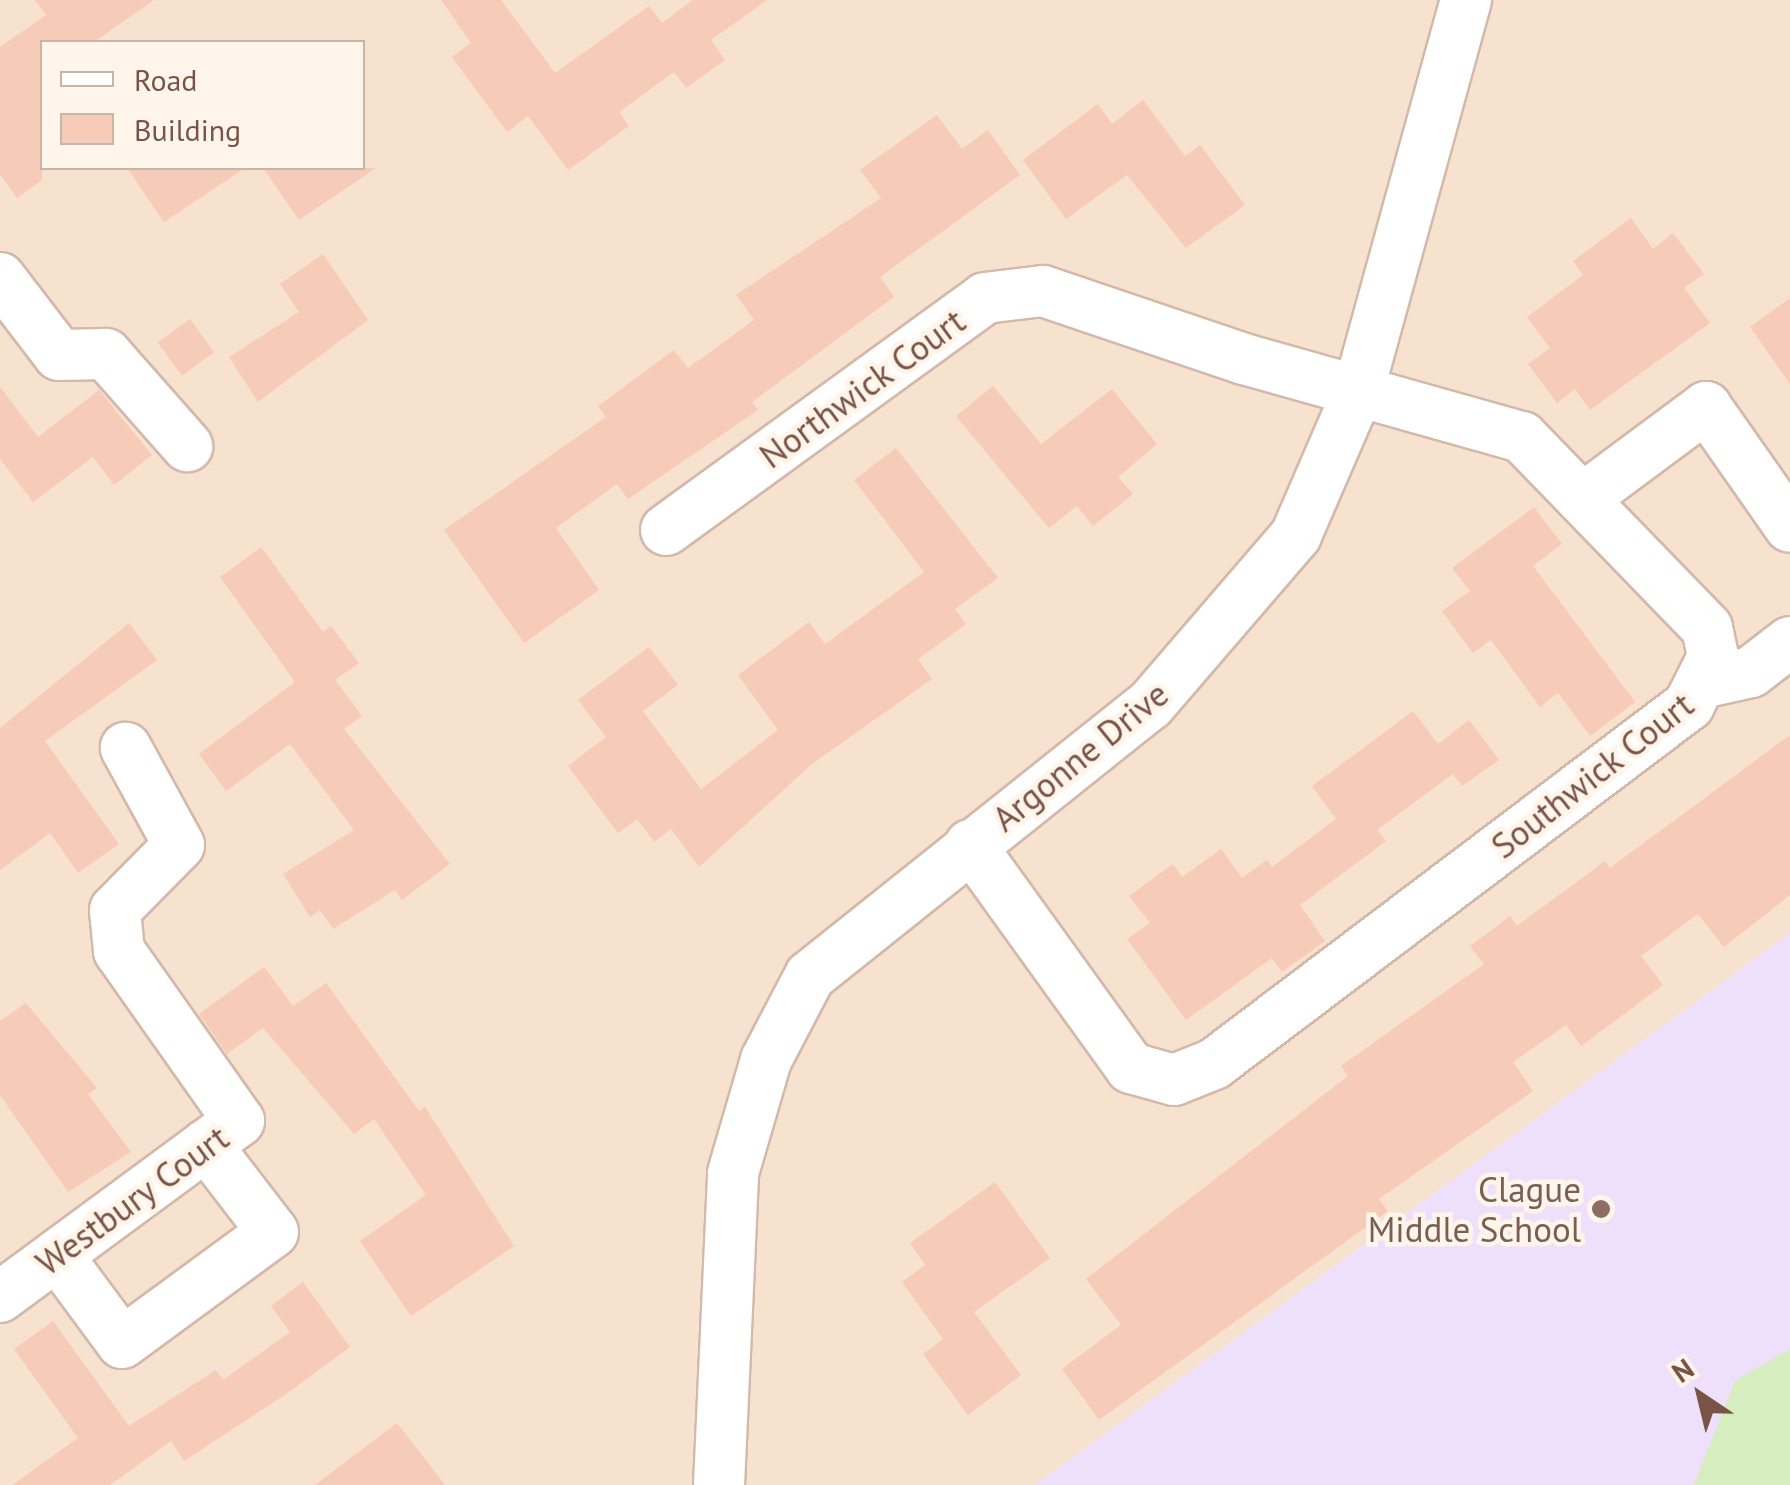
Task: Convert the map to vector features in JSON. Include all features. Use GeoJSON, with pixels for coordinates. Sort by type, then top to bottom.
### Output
{"type":"FeatureCollection","features":[{"type":"Feature","properties":{"kind":"street","name":"Argonne Drive"},"geometry":{"type":"LineString","coordinates":[[719,1485],[733,1173],[766,1060],[810,976],[1150,705],[1224,629],[1296,535],[1358,392],[1466,0]]}},
{"type":"Feature","properties":{"kind":"street"},"geometry":{"type":"LineString","coordinates":[[0,278],[59,355],[106,354],[186,446]]}},
{"type":"Feature","properties":{"kind":"street","name":"Northwick Court"},"geometry":{"type":"LineString","coordinates":[[666,530],[985,298],[1043,291],[1358,392]]}},
{"type":"Feature","properties":{"kind":"street","name":"Southwick Court"},"geometry":{"type":"LineString","coordinates":[[970,846],[1131,1068],[1174,1080],[1230,1052],[1689,705],[1706,682],[1707,628],[1584,496],[1522,437],[1358,392]]}},
{"type":"Feature","properties":{"kind":"street"},"geometry":{"type":"LineString","coordinates":[[1584,496],[1706,407],[1790,527]]}},
{"type":"Feature","properties":{"kind":"street"},"geometry":{"type":"LineString","coordinates":[[1706,682],[1751,672],[1790,642]]}},
{"type":"Feature","properties":{"kind":"street","name":"Westbury Court"},"geometry":{"type":"LineString","coordinates":[[0,1297],[239,1121],[119,952],[115,910],[179,845],[126,748]]}},
{"type":"Feature","properties":{"kind":"street"},"geometry":{"type":"LineString","coordinates":[[58,1255],[122,1344],[273,1232],[206,1145]]}},
{"type":"Feature","properties":{"kind":"shaded area"},"geometry":{"type":"Polygon","coordinates":[[[0,0],[1790,0],[1790,933],[1035,1485],[0,1485],[0,0]]]}},
{"type":"Feature","properties":{"kind":"shaded area","name":"Clague Middle School"},"geometry":{"type":"Polygon","coordinates":[[[1790,933],[1790,1485],[1035,1485],[1790,933]]]}},
{"type":"Feature","properties":{"kind":"green space"},"geometry":{"type":"Polygon","coordinates":[[[1790,1349],[1790,1485],[1694,1485],[1735,1381],[1790,1349]]]}},
{"type":"Feature","properties":{"kind":"building"},"geometry":{"type":"Polygon","coordinates":[[[35,0],[154,0],[97,40],[40,40],[42,180],[17,198],[0,174],[0,47],[46,15],[35,0]]]}},
{"type":"Feature","properties":{"kind":"building"},"geometry":{"type":"Polygon","coordinates":[[[441,0],[501,0],[555,73],[649,6],[662,23],[693,0],[767,0],[711,40],[725,60],[686,88],[674,72],[619,112],[629,126],[568,170],[528,116],[507,132],[452,57],[471,43],[441,0]]]}},
{"type":"Feature","properties":{"kind":"building"},"geometry":{"type":"Polygon","coordinates":[[[1143,100],[1185,156],[1200,145],[1245,205],[1186,248],[1127,175],[1066,219],[1023,160],[1098,104],[1112,124],[1143,100]]]}},
{"type":"Feature","properties":{"kind":"building"},"geometry":{"type":"Polygon","coordinates":[[[937,115],[962,149],[988,130],[1020,175],[880,277],[894,297],[752,402],[758,410],[628,499],[617,484],[556,528],[599,590],[524,643],[444,530],[606,417],[598,406],[674,350],[688,368],[754,320],[736,295],[881,198],[860,170],[937,115]]]}},
{"type":"Feature","properties":{"kind":"building"},"geometry":{"type":"Polygon","coordinates":[[[376,168],[299,220],[264,170],[376,168]]]}},
{"type":"Feature","properties":{"kind":"building"},"geometry":{"type":"Polygon","coordinates":[[[128,170],[242,170],[164,222],[128,170]]]}},
{"type":"Feature","properties":{"kind":"building"},"geometry":{"type":"Polygon","coordinates":[[[1631,218],[1653,249],[1673,233],[1704,274],[1684,288],[1710,323],[1590,410],[1575,389],[1557,403],[1528,364],[1550,348],[1527,317],[1583,275],[1573,261],[1631,218]]]}},
{"type":"Feature","properties":{"kind":"building"},"geometry":{"type":"Polygon","coordinates":[[[323,254],[368,320],[258,402],[229,357],[299,312],[280,284],[323,254]]]}},
{"type":"Feature","properties":{"kind":"building"},"geometry":{"type":"Polygon","coordinates":[[[1790,298],[1790,384],[1750,327],[1790,298]]]}},
{"type":"Feature","properties":{"kind":"building"},"geometry":{"type":"Polygon","coordinates":[[[190,319],[214,352],[182,376],[158,343],[190,319]]]}},
{"type":"Feature","properties":{"kind":"building"},"geometry":{"type":"Polygon","coordinates":[[[993,386],[1041,444],[1112,389],[1157,444],[1118,477],[1133,494],[1093,526],[1077,506],[1049,528],[956,416],[993,386]]]}},
{"type":"Feature","properties":{"kind":"building"},"geometry":{"type":"Polygon","coordinates":[[[0,387],[38,437],[99,390],[152,455],[114,485],[93,457],[33,502],[0,459],[0,387]]]}},
{"type":"Feature","properties":{"kind":"building"},"geometry":{"type":"Polygon","coordinates":[[[896,448],[998,578],[955,609],[966,624],[918,659],[932,679],[812,764],[699,867],[671,829],[654,842],[637,819],[618,833],[568,766],[606,737],[578,700],[649,647],[678,685],[643,711],[701,789],[778,730],[738,675],[809,622],[825,644],[924,572],[854,480],[896,448]]]}},
{"type":"Feature","properties":{"kind":"building"},"geometry":{"type":"Polygon","coordinates":[[[1534,507],[1562,544],[1533,566],[1635,702],[1590,736],[1558,693],[1540,707],[1491,640],[1473,653],[1442,611],[1470,591],[1452,568],[1534,507]]]}},
{"type":"Feature","properties":{"kind":"building"},"geometry":{"type":"Polygon","coordinates":[[[261,547],[323,632],[331,626],[359,663],[335,680],[362,716],[344,729],[450,864],[402,900],[395,890],[333,929],[320,910],[310,917],[283,874],[354,830],[290,744],[226,791],[199,754],[295,682],[220,577],[261,547]]]}},
{"type":"Feature","properties":{"kind":"building"},"geometry":{"type":"Polygon","coordinates":[[[129,623],[157,660],[45,741],[119,844],[78,873],[50,833],[0,870],[0,728],[129,623]]]}},
{"type":"Feature","properties":{"kind":"building"},"geometry":{"type":"Polygon","coordinates":[[[1413,711],[1438,744],[1469,720],[1499,760],[1462,786],[1453,774],[1377,830],[1386,841],[1300,905],[1325,941],[1282,972],[1272,958],[1186,1020],[1127,939],[1150,923],[1129,896],[1173,864],[1182,877],[1221,849],[1242,878],[1267,860],[1272,867],[1336,819],[1312,786],[1413,711]]]}},
{"type":"Feature","properties":{"kind":"building"},"geometry":{"type":"Polygon","coordinates":[[[1790,735],[1790,895],[1724,947],[1698,914],[1641,956],[1663,985],[1581,1046],[1566,1025],[1513,1062],[1533,1091],[1379,1199],[1388,1211],[1099,1420],[1062,1369],[1121,1325],[1086,1279],[1348,1076],[1341,1066],[1484,964],[1470,946],[1510,916],[1517,926],[1605,861],[1610,868],[1790,735]]]}},
{"type":"Feature","properties":{"kind":"building"},"geometry":{"type":"Polygon","coordinates":[[[264,967],[293,1006],[326,983],[419,1111],[425,1107],[514,1246],[411,1316],[360,1241],[426,1195],[374,1119],[354,1134],[263,1028],[227,1054],[199,1014],[264,967]]]}},
{"type":"Feature","properties":{"kind":"building"},"geometry":{"type":"Polygon","coordinates":[[[26,1003],[97,1088],[88,1094],[131,1152],[68,1192],[0,1095],[0,1021],[26,1003]]]}},
{"type":"Feature","properties":{"kind":"building"},"geometry":{"type":"Polygon","coordinates":[[[995,1182],[1050,1258],[974,1312],[1021,1375],[968,1415],[923,1354],[943,1339],[902,1282],[925,1265],[910,1243],[995,1182]]]}},
{"type":"Feature","properties":{"kind":"building"},"geometry":{"type":"Polygon","coordinates":[[[303,1282],[350,1347],[286,1394],[184,1461],[171,1441],[110,1485],[12,1485],[78,1438],[14,1349],[53,1321],[129,1426],[216,1370],[223,1380],[290,1332],[271,1306],[303,1282]]]}},
{"type":"Feature","properties":{"kind":"building"},"geometry":{"type":"Polygon","coordinates":[[[397,1423],[445,1485],[315,1485],[397,1423]]]}},
{"type":"Feature","properties":{"kind":"place","name":"Clague Middle School"},"geometry":{"type":"Point","coordinates":[1601,1209]}}]}
